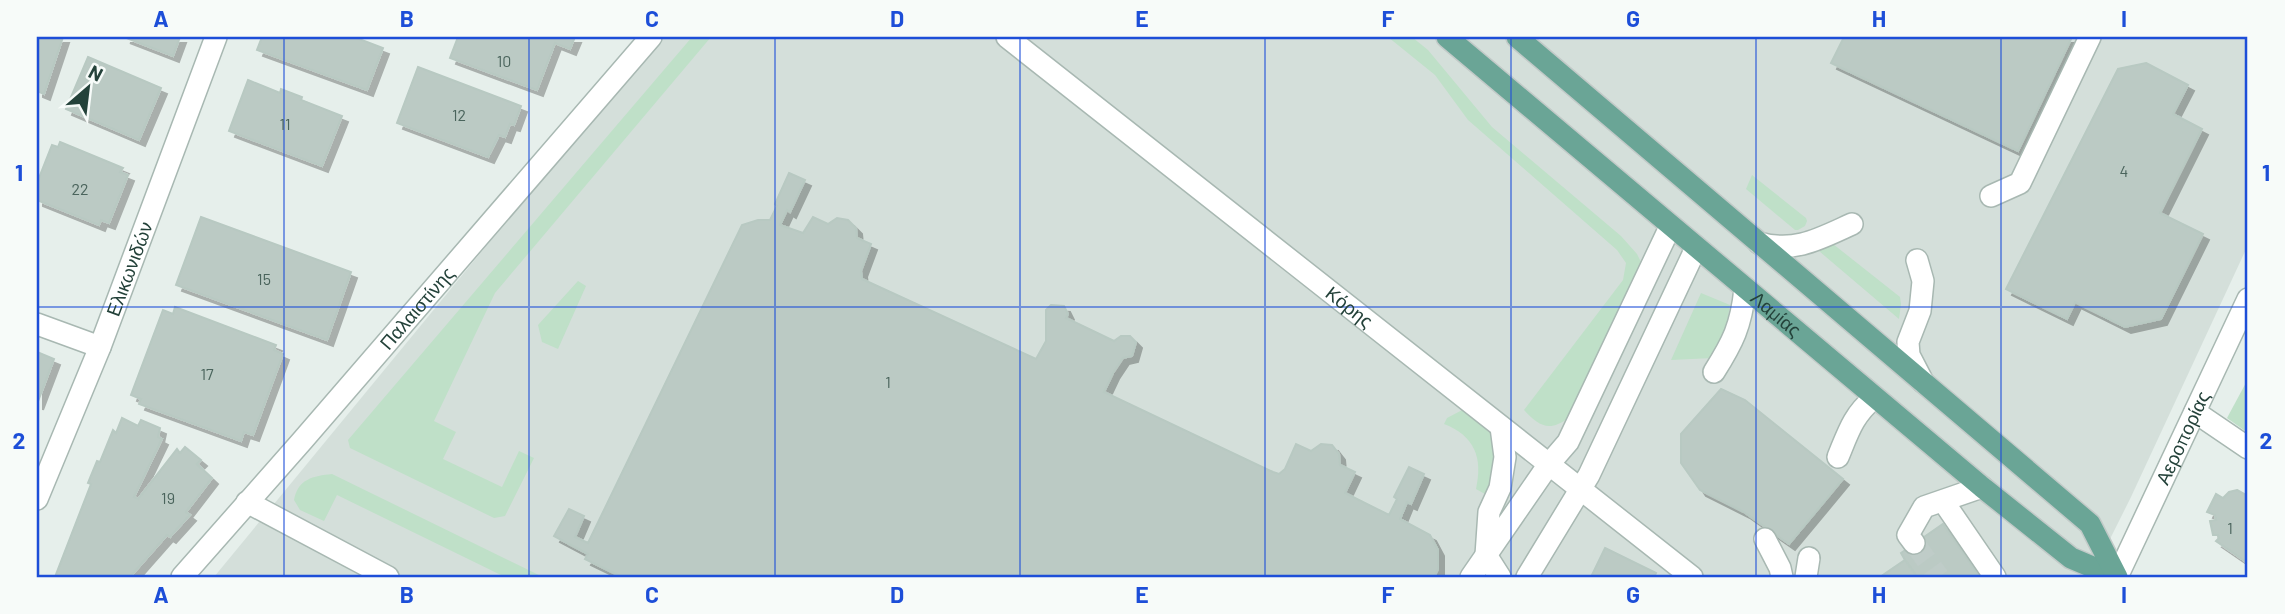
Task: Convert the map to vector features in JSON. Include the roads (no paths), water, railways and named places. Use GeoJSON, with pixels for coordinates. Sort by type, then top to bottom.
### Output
{"type":"FeatureCollection","features":[{"type":"Feature","properties":{"kind":"main road","name":"Λαμίας"},"geometry":{"type":"LineString","coordinates":[[1447,37],[1982,487],[2071,558],[2117,577]]}},
{"type":"Feature","properties":{"kind":"main road"},"geometry":{"type":"LineString","coordinates":[[1517,37],[2090,524],[2117,577]]}},
{"type":"Feature","properties":{"kind":"street","name":"Ελικωνιδών"},"geometry":{"type":"LineString","coordinates":[[37,499],[100,347],[216,37]]}},
{"type":"Feature","properties":{"kind":"street","name":"Παλαιστίνης"},"geometry":{"type":"LineString","coordinates":[[182,577],[651,37]]}},
{"type":"Feature","properties":{"kind":"street","name":"Κόρης"},"geometry":{"type":"LineString","coordinates":[[1007,37],[1692,577]]}},
{"type":"Feature","properties":{"kind":"street"},"geometry":{"type":"LineString","coordinates":[[1991,196],[2020,183],[2090,37]]}},
{"type":"Feature","properties":{"kind":"street"},"geometry":{"type":"LineString","coordinates":[[1759,243],[1795,247],[1852,224]]}},
{"type":"Feature","properties":{"kind":"street"},"geometry":{"type":"LineString","coordinates":[[1471,577],[1549,464],[1568,442],[1670,227]]}},
{"type":"Feature","properties":{"kind":"street"},"geometry":{"type":"LineString","coordinates":[[1527,577],[1581,490],[1696,248]]}},
{"type":"Feature","properties":{"kind":"street"},"geometry":{"type":"LineString","coordinates":[[1917,260],[1923,282],[1920,311],[1908,342],[1909,355],[1924,384]]}},
{"type":"Feature","properties":{"kind":"street"},"geometry":{"type":"LineString","coordinates":[[1714,372],[1733,342],[1742,315],[1745,289]]}},
{"type":"Feature","properties":{"kind":"street","name":"Αεροπορίας"},"geometry":{"type":"LineString","coordinates":[[2117,577],[2246,310]]}},
{"type":"Feature","properties":{"kind":"street"},"geometry":{"type":"LineString","coordinates":[[37,324],[100,347]]}},
{"type":"Feature","properties":{"kind":"street"},"geometry":{"type":"LineString","coordinates":[[1838,457],[1854,417],[1874,398]]}},
{"type":"Feature","properties":{"kind":"street"},"geometry":{"type":"LineString","coordinates":[[2195,412],[2248,448]]}},
{"type":"Feature","properties":{"kind":"street"},"geometry":{"type":"LineString","coordinates":[[1500,577],[1486,555],[1489,512],[1500,488],[1505,457],[1501,426]]}},
{"type":"Feature","properties":{"kind":"street"},"geometry":{"type":"LineString","coordinates":[[1914,543],[1908,535],[1924,507],[1982,487]]}},
{"type":"Feature","properties":{"kind":"street"},"geometry":{"type":"LineString","coordinates":[[1943,501],[1995,577]]}},
{"type":"Feature","properties":{"kind":"street"},"geometry":{"type":"LineString","coordinates":[[247,502],[388,577]]}},
{"type":"Feature","properties":{"kind":"street"},"geometry":{"type":"LineString","coordinates":[[1765,539],[1782,577]]}},
{"type":"Feature","properties":{"kind":"tunnel"},"geometry":{"type":"LineString","coordinates":[[1914,543],[1939,577]]}}]}
